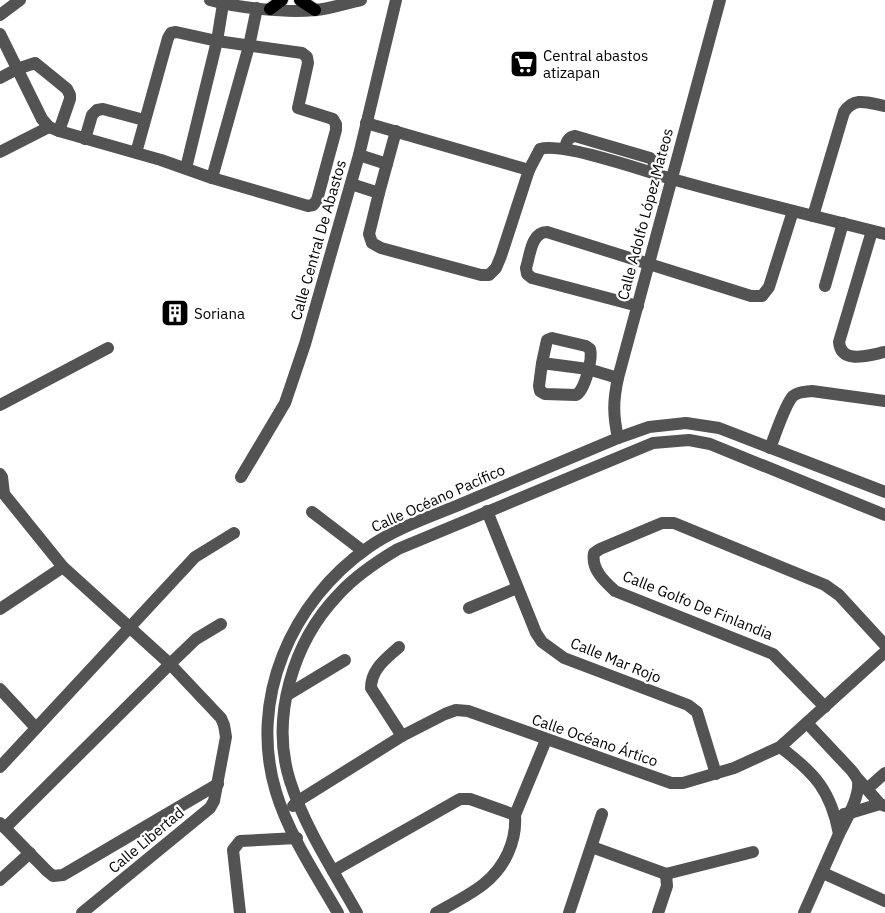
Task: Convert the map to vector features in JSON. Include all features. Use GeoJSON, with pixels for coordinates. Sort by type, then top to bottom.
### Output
{"type":"FeatureCollection","features":[{"type":"Feature","properties":{"kind":"main road"},"geometry":{"type":"LineString","coordinates":[[270,9],[282,0]]}},
{"type":"Feature","properties":{"kind":"main road"},"geometry":{"type":"LineString","coordinates":[[300,0],[315,10]]}},
{"type":"Feature","properties":{"kind":"street"},"geometry":{"type":"LineString","coordinates":[[0,15],[20,0]]}},
{"type":"Feature","properties":{"kind":"street"},"geometry":{"type":"LineString","coordinates":[[210,0],[223,4],[257,8],[315,10],[361,0]]}},
{"type":"Feature","properties":{"kind":"street","name":"Calle Central De Abastos"},"geometry":{"type":"LineString","coordinates":[[241,477],[285,403],[305,344],[359,155],[396,0]]}},
{"type":"Feature","properties":{"kind":"street","name":"Calle Adolfo López Mateos"},"geometry":{"type":"LineString","coordinates":[[618,438],[614,420],[614,400],[618,378],[720,0]]}},
{"type":"Feature","properties":{"kind":"street"},"geometry":{"type":"LineString","coordinates":[[186,168],[217,42],[223,4]]}},
{"type":"Feature","properties":{"kind":"street"},"geometry":{"type":"LineString","coordinates":[[212,178],[249,46],[257,8]]}},
{"type":"Feature","properties":{"kind":"street"},"geometry":{"type":"LineString","coordinates":[[0,34],[42,119],[54,129],[308,206],[314,205],[316,200],[336,130],[336,124],[333,119],[298,108],[308,63],[307,57],[302,53],[217,42],[176,32],[171,33],[168,38],[136,153]]}},
{"type":"Feature","properties":{"kind":"street"},"geometry":{"type":"LineString","coordinates":[[0,78],[35,62],[67,89],[70,99],[54,129],[0,152]]}},
{"type":"Feature","properties":{"kind":"street"},"geometry":{"type":"LineString","coordinates":[[813,216],[844,112],[848,106],[856,102],[885,106]]}},
{"type":"Feature","properties":{"kind":"street"},"geometry":{"type":"LineString","coordinates":[[84,139],[92,115],[97,110],[103,109],[144,120]]}},
{"type":"Feature","properties":{"kind":"street"},"geometry":{"type":"LineString","coordinates":[[366,123],[529,170]]}},
{"type":"Feature","properties":{"kind":"street"},"geometry":{"type":"LineString","coordinates":[[396,132],[369,234],[372,243],[390,251],[481,275],[489,275],[496,268],[529,170],[540,149],[546,148],[565,149],[671,179],[885,234]]}},
{"type":"Feature","properties":{"kind":"street"},"geometry":{"type":"LineString","coordinates":[[359,155],[387,164]]}},
{"type":"Feature","properties":{"kind":"street"},"geometry":{"type":"LineString","coordinates":[[350,184],[379,193]]}},
{"type":"Feature","properties":{"kind":"street"},"geometry":{"type":"LineString","coordinates":[[638,306],[532,278],[527,274],[526,268],[536,236],[541,232],[547,232],[751,296],[762,296],[769,287],[793,211]]}},
{"type":"Feature","properties":{"kind":"street"},"geometry":{"type":"LineString","coordinates":[[825,286],[843,224]]}},
{"type":"Feature","properties":{"kind":"street"},"geometry":{"type":"LineString","coordinates":[[872,231],[839,342],[840,350],[845,356],[852,357],[885,352]]}},
{"type":"Feature","properties":{"kind":"street"},"geometry":{"type":"LineString","coordinates":[[552,338],[586,346],[592,354],[583,388],[576,395],[545,394],[540,391],[542,363],[545,344],[547,340],[552,338]]}},
{"type":"Feature","properties":{"kind":"street"},"geometry":{"type":"LineString","coordinates":[[0,405],[108,348]]}},
{"type":"Feature","properties":{"kind":"street"},"geometry":{"type":"LineString","coordinates":[[542,363],[588,369],[618,378]]}},
{"type":"Feature","properties":{"kind":"street"},"geometry":{"type":"LineString","coordinates":[[770,448],[793,396],[802,392],[885,401]]}},
{"type":"Feature","properties":{"kind":"street","name":"Calle Océano Pacífico"},"geometry":{"type":"LineString","coordinates":[[338,913],[311,867],[284,814],[269,766],[267,740],[268,709],[281,655],[296,626],[311,602],[332,578],[363,552],[391,534],[415,523],[618,438],[649,427],[686,423],[719,428],[885,492]]}},
{"type":"Feature","properties":{"kind":"street","name":"Calle Océano Pacífico"},"geometry":{"type":"LineString","coordinates":[[357,913],[308,827],[290,780],[285,751],[284,726],[287,696],[294,667],[306,639],[320,616],[338,595],[376,562],[398,549],[653,443],[689,440],[710,444],[885,516]]}},
{"type":"Feature","properties":{"kind":"street"},"geometry":{"type":"LineString","coordinates":[[0,474],[2,477],[2,492]]}},
{"type":"Feature","properties":{"kind":"street","name":"Calle Libertad"},"geometry":{"type":"LineString","coordinates":[[2,492],[63,567],[170,664],[220,718],[224,726],[226,737],[218,784],[214,801],[210,808],[82,913]]}},
{"type":"Feature","properties":{"kind":"street","name":"Calle Mar Rojo"},"geometry":{"type":"LineString","coordinates":[[487,511],[517,588],[536,633],[542,642],[564,658],[688,705],[697,712],[716,774]]}},
{"type":"Feature","properties":{"kind":"street"},"geometry":{"type":"LineString","coordinates":[[312,512],[363,552]]}},
{"type":"Feature","properties":{"kind":"street","name":"Calle Golfo De Finlandia"},"geometry":{"type":"LineString","coordinates":[[825,707],[773,654],[615,591],[601,579],[593,560],[594,553],[662,522],[674,523],[825,585],[839,595],[885,645]]}},
{"type":"Feature","properties":{"kind":"street"},"geometry":{"type":"LineString","coordinates":[[0,767],[195,557],[234,533]]}},
{"type":"Feature","properties":{"kind":"street"},"geometry":{"type":"LineString","coordinates":[[0,609],[63,567]]}},
{"type":"Feature","properties":{"kind":"street"},"geometry":{"type":"LineString","coordinates":[[469,608],[517,588]]}},
{"type":"Feature","properties":{"kind":"street"},"geometry":{"type":"LineString","coordinates":[[218,784],[63,875],[53,876],[3,826],[196,639],[221,624]]}},
{"type":"Feature","properties":{"kind":"street"},"geometry":{"type":"LineString","coordinates":[[399,647],[375,669],[371,678],[371,688],[402,736]]}},
{"type":"Feature","properties":{"kind":"street","name":"Calle Océano Ártico"},"geometry":{"type":"LineString","coordinates":[[284,814],[298,801],[402,736],[456,710],[468,712],[671,783],[683,783],[734,768],[780,747],[885,652]]}},
{"type":"Feature","properties":{"kind":"street"},"geometry":{"type":"LineString","coordinates":[[287,696],[345,660]]}},
{"type":"Feature","properties":{"kind":"street"},"geometry":{"type":"LineString","coordinates":[[0,689],[36,728]]}},
{"type":"Feature","properties":{"kind":"street"},"geometry":{"type":"LineString","coordinates":[[807,723],[882,805],[850,814],[836,814]]}},
{"type":"Feature","properties":{"kind":"street"},"geometry":{"type":"LineString","coordinates":[[436,913],[484,884],[503,865],[514,840],[515,815],[546,740]]}},
{"type":"Feature","properties":{"kind":"street"},"geometry":{"type":"LineString","coordinates":[[780,747],[798,760],[818,780],[836,814],[839,834]]}},
{"type":"Feature","properties":{"kind":"street"},"geometry":{"type":"LineString","coordinates":[[867,789],[885,773]]}},
{"type":"Feature","properties":{"kind":"street"},"geometry":{"type":"LineString","coordinates":[[804,913],[839,834],[850,814],[858,779]]}},
{"type":"Feature","properties":{"kind":"street"},"geometry":{"type":"LineString","coordinates":[[333,872],[460,799],[470,799],[515,815]]}},
{"type":"Feature","properties":{"kind":"street"},"geometry":{"type":"LineString","coordinates":[[569,913],[602,814]]}},
{"type":"Feature","properties":{"kind":"street"},"geometry":{"type":"LineString","coordinates":[[240,913],[233,850],[236,844],[240,841],[296,838]]}},
{"type":"Feature","properties":{"kind":"street"},"geometry":{"type":"LineString","coordinates":[[592,847],[666,874],[753,852]]}},
{"type":"Feature","properties":{"kind":"street"},"geometry":{"type":"LineString","coordinates":[[0,880],[30,854]]}},
{"type":"Feature","properties":{"kind":"street"},"geometry":{"type":"LineString","coordinates":[[823,873],[885,901]]}},
{"type":"Feature","properties":{"kind":"street"},"geometry":{"type":"LineString","coordinates":[[658,913],[667,886],[666,874]]}},
{"type":"Feature","properties":{"kind":"place","name":"Central abastos atizapan"},"geometry":{"type":"Point","coordinates":[524,64]}},
{"type":"Feature","properties":{"kind":"place","name":"Soriana"},"geometry":{"type":"Point","coordinates":[175,313]}}]}
